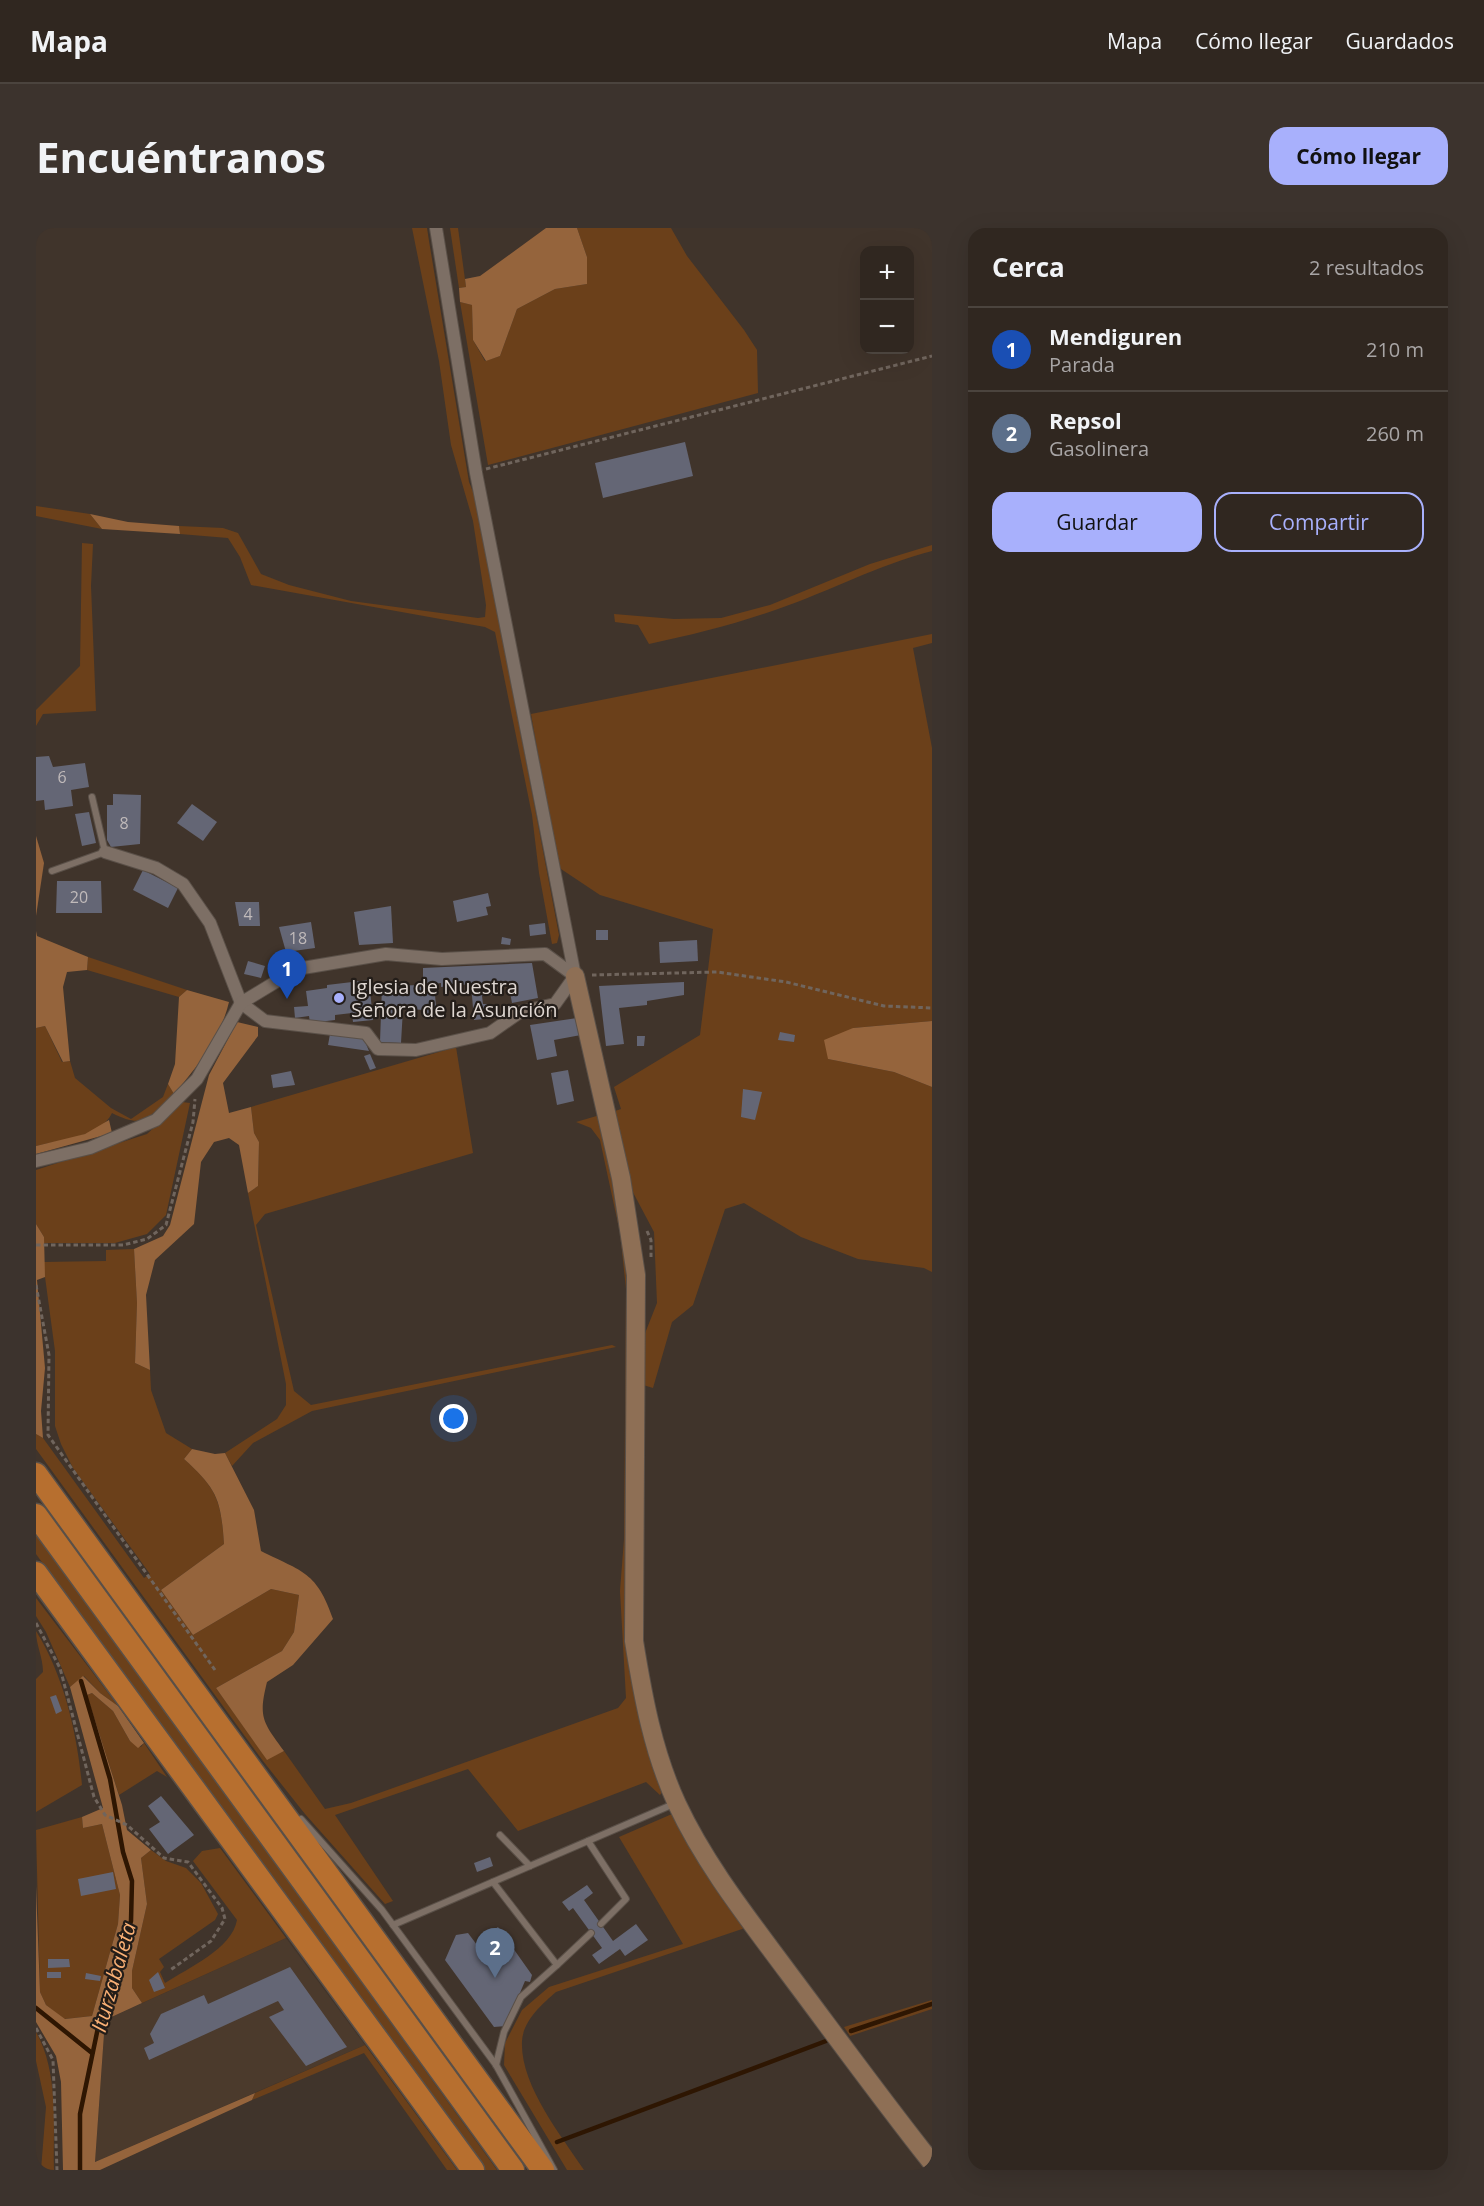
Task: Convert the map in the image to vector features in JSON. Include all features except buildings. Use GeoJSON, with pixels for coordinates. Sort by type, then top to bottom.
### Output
{"type":"FeatureCollection","features":[{"type":"Feature","properties":{"kind":"highway"},"geometry":{"type":"LineString","coordinates":[[36,1474],[543,2170]]}},
{"type":"Feature","properties":{"kind":"highway"},"geometry":{"type":"LineString","coordinates":[[36,1515],[513,2170]]}},
{"type":"Feature","properties":{"kind":"highway"},"geometry":{"type":"LineString","coordinates":[[36,1573],[473,2170]]}},
{"type":"Feature","properties":{"kind":"street"},"geometry":{"type":"LineString","coordinates":[[436,228],[476,473],[575,976],[621,1178],[636,1275],[634,1641],[644,1701],[654,1742],[676,1803],[698,1844],[734,1899],[932,2163]]}},
{"type":"Feature","properties":{"kind":"street"},"geometry":{"type":"LineString","coordinates":[[105,852],[156,868],[183,884],[210,923],[241,1003],[265,1021],[366,1033],[378,1049],[416,1050],[490,1033],[520,1012],[555,1004],[575,976]]}},
{"type":"Feature","properties":{"kind":"street"},"geometry":{"type":"LineString","coordinates":[[36,1161],[90,1148],[156,1119],[197,1079],[241,1003],[297,969],[386,954],[442,959],[545,954],[575,976]]}},
{"type":"Feature","properties":{"kind":"lane"},"geometry":{"type":"LineString","coordinates":[[52,871],[105,852],[92,797]]}},
{"type":"Feature","properties":{"kind":"lane"},"geometry":{"type":"LineString","coordinates":[[234,1745],[288,1806]]}},
{"type":"Feature","properties":{"kind":"lane"},"geometry":{"type":"LineString","coordinates":[[393,1925],[676,1803]]}},
{"type":"Feature","properties":{"kind":"lane"},"geometry":{"type":"LineString","coordinates":[[296,1814],[393,1925],[496,2065],[554,2170]]}},
{"type":"Feature","properties":{"kind":"lane"},"geometry":{"type":"LineString","coordinates":[[500,1835],[530,1866]]}},
{"type":"Feature","properties":{"kind":"lane"},"geometry":{"type":"LineString","coordinates":[[588,1841],[626,1899],[601,1923]]}},
{"type":"Feature","properties":{"kind":"lane"},"geometry":{"type":"LineString","coordinates":[[492,1882],[557,1965]]}},
{"type":"Feature","properties":{"kind":"lane"},"geometry":{"type":"LineString","coordinates":[[496,2065],[504,2032],[521,1997],[591,1932]]}},
{"type":"Feature","properties":{"kind":"path"},"geometry":{"type":"LineString","coordinates":[[476,473],[499,465],[932,356]]}},
{"type":"Feature","properties":{"kind":"path"},"geometry":{"type":"LineString","coordinates":[[575,976],[717,972],[786,982],[884,1006],[932,1008]]}},
{"type":"Feature","properties":{"kind":"path"},"geometry":{"type":"LineString","coordinates":[[36,1245],[123,1245],[147,1239],[166,1225],[193,1122],[197,1079]]}},
{"type":"Feature","properties":{"kind":"path"},"geometry":{"type":"LineString","coordinates":[[36,1285],[50,1355],[48,1435],[215,1670]]}},
{"type":"Feature","properties":{"kind":"path"},"geometry":{"type":"LineString","coordinates":[[36,1623],[60,1668],[94,1797],[105,1815],[127,1826],[164,1858],[188,1862],[222,1908],[225,1919],[211,1941],[169,1971]]}},
{"type":"Feature","properties":{"kind":"path"},"geometry":{"type":"LineString","coordinates":[[36,2028],[53,2060],[57,2170]]}},
{"type":"Feature","properties":{"kind":"shaded area"},"geometry":{"type":"Polygon","coordinates":[[[412,228],[427,228],[469,482],[476,499],[559,935],[557,943],[552,944],[539,873],[532,815],[495,632],[485,627],[251,585],[240,557],[228,538],[180,534],[179,526],[223,528],[238,533],[261,574],[289,585],[351,601],[478,618],[485,617],[486,605],[473,521],[451,445],[439,361],[412,228]]]}},
{"type":"Feature","properties":{"kind":"shaded area"},"geometry":{"type":"Polygon","coordinates":[[[450,228],[458,228],[466,287],[459,288],[450,228]]]}},
{"type":"Feature","properties":{"kind":"shaded area"},"geometry":{"type":"Polygon","coordinates":[[[546,228],[577,228],[587,257],[587,284],[555,289],[517,309],[500,356],[486,361],[473,340],[472,305],[460,302],[459,288],[466,287],[465,279],[480,276],[546,228]]]}},
{"type":"Feature","properties":{"kind":"shaded area"},"geometry":{"type":"Polygon","coordinates":[[[577,228],[671,228],[687,256],[757,350],[758,393],[488,465],[460,302],[472,305],[473,340],[485,361],[500,356],[517,309],[555,289],[587,284],[587,257],[577,228]]]}},
{"type":"Feature","properties":{"kind":"shaded area"},"geometry":{"type":"Polygon","coordinates":[[[36,506],[90,514],[102,529],[36,516],[36,506]]]}},
{"type":"Feature","properties":{"kind":"shaded area"},"geometry":{"type":"Polygon","coordinates":[[[90,514],[128,522],[179,526],[180,534],[102,529],[90,514]]]}},
{"type":"Feature","properties":{"kind":"shaded area"},"geometry":{"type":"Polygon","coordinates":[[[82,543],[93,544],[91,586],[96,711],[43,714],[36,726],[36,710],[80,666],[82,543]]]}},
{"type":"Feature","properties":{"kind":"shaded area"},"geometry":{"type":"Polygon","coordinates":[[[932,545],[932,551],[892,563],[797,602],[746,620],[698,633],[649,644],[638,625],[615,622],[614,614],[674,619],[721,618],[770,605],[870,564],[932,545]]]}},
{"type":"Feature","properties":{"kind":"shaded area"},"geometry":{"type":"Polygon","coordinates":[[[932,634],[932,643],[913,648],[932,748],[932,1021],[853,1028],[828,1059],[894,1072],[932,1087],[932,1272],[924,1268],[858,1259],[801,1237],[744,1203],[725,1209],[693,1305],[672,1322],[653,1388],[640,1384],[642,1341],[657,1303],[654,1232],[627,1181],[612,1112],[621,1109],[614,1087],[700,1035],[713,929],[600,895],[558,867],[531,714],[932,634]]]}},
{"type":"Feature","properties":{"kind":"shaded area"},"geometry":{"type":"Polygon","coordinates":[[[36,836],[44,863],[36,916],[36,836]]]}},
{"type":"Feature","properties":{"kind":"shaded area"},"geometry":{"type":"Polygon","coordinates":[[[36,931],[37,936],[88,957],[87,970],[67,972],[63,987],[70,1061],[63,1062],[45,1026],[36,1028],[36,931]]]}},
{"type":"Feature","properties":{"kind":"shaded area"},"geometry":{"type":"Polygon","coordinates":[[[88,957],[187,990],[179,997],[87,970],[88,957]]]}},
{"type":"Feature","properties":{"kind":"shaded area"},"geometry":{"type":"Polygon","coordinates":[[[187,990],[229,1002],[214,1039],[174,1094],[168,1084],[175,1064],[179,997],[187,990]]]}},
{"type":"Feature","properties":{"kind":"shaded area"},"geometry":{"type":"Polygon","coordinates":[[[932,1021],[932,1087],[894,1072],[828,1059],[824,1040],[853,1028],[932,1021]]]}},
{"type":"Feature","properties":{"kind":"shaded area"},"geometry":{"type":"Polygon","coordinates":[[[237,1022],[258,1027],[258,1036],[223,1083],[229,1113],[251,1107],[254,1133],[259,1142],[258,1186],[248,1193],[239,1145],[229,1138],[214,1142],[201,1162],[194,1224],[155,1260],[146,1295],[150,1370],[135,1363],[137,1303],[134,1249],[163,1236],[170,1225],[209,1075],[237,1022]]]}},
{"type":"Feature","properties":{"kind":"shaded area"},"geometry":{"type":"Polygon","coordinates":[[[45,1026],[62,1062],[70,1061],[75,1078],[111,1108],[131,1119],[163,1097],[168,1084],[174,1094],[146,1119],[132,1120],[112,1113],[107,1121],[89,1132],[36,1146],[36,1028],[45,1026]]]}},
{"type":"Feature","properties":{"kind":"shaded area"},"geometry":{"type":"Polygon","coordinates":[[[456,1047],[473,1153],[265,1214],[256,1225],[294,1391],[311,1405],[612,1345],[616,1347],[312,1411],[253,1443],[232,1466],[225,1453],[277,1419],[286,1405],[286,1384],[248,1193],[258,1186],[259,1142],[254,1133],[251,1107],[456,1047]]]}},
{"type":"Feature","properties":{"kind":"shaded area"},"geometry":{"type":"Polygon","coordinates":[[[182,1102],[190,1103],[166,1215],[147,1234],[115,1243],[43,1243],[44,1237],[36,1224],[36,1170],[147,1134],[182,1102]]]}},
{"type":"Feature","properties":{"kind":"shaded area"},"geometry":{"type":"Polygon","coordinates":[[[600,1115],[616,1181],[630,1288],[630,1653],[637,1709],[664,1789],[660,1795],[646,1782],[518,1831],[468,1769],[335,1815],[393,1901],[385,1904],[305,1814],[263,1761],[36,1449],[36,1434],[43,1438],[144,1578],[150,1574],[73,1468],[61,1444],[55,1426],[55,1351],[43,1262],[106,1261],[106,1250],[134,1249],[137,1303],[135,1363],[150,1370],[151,1390],[166,1433],[192,1449],[184,1459],[204,1479],[215,1496],[221,1516],[224,1544],[161,1590],[193,1635],[271,1589],[299,1595],[294,1632],[282,1651],[216,1688],[267,1759],[284,1751],[325,1809],[351,1803],[618,1708],[626,1698],[620,1591],[624,1539],[626,1289],[620,1233],[600,1140],[591,1128],[576,1122],[600,1115]]]}},
{"type":"Feature","properties":{"kind":"shaded area"},"geometry":{"type":"Polygon","coordinates":[[[109,1120],[112,1133],[36,1154],[36,1146],[85,1134],[109,1120]]]}},
{"type":"Feature","properties":{"kind":"shaded area"},"geometry":{"type":"Polygon","coordinates":[[[36,1224],[44,1237],[45,1277],[37,1280],[45,1368],[41,1411],[43,1438],[36,1434],[36,1224]]]}},
{"type":"Feature","properties":{"kind":"shaded area"},"geometry":{"type":"Polygon","coordinates":[[[192,1449],[215,1454],[225,1453],[254,1510],[261,1551],[307,1575],[321,1592],[333,1619],[293,1665],[267,1682],[263,1704],[264,1719],[284,1751],[267,1760],[216,1688],[282,1651],[294,1632],[299,1595],[271,1589],[193,1635],[161,1590],[224,1544],[219,1505],[215,1496],[204,1479],[184,1459],[192,1449]]]}},
{"type":"Feature","properties":{"kind":"shaded area"},"geometry":{"type":"Polygon","coordinates":[[[36,1532],[497,2170],[484,2170],[36,1554],[36,1532]]]}},
{"type":"Feature","properties":{"kind":"shaded area"},"geometry":{"type":"Polygon","coordinates":[[[36,1598],[118,1706],[100,1693],[84,1676],[70,1687],[46,1632],[36,1616],[36,1598]]]}},
{"type":"Feature","properties":{"kind":"shaded area"},"geometry":{"type":"Polygon","coordinates":[[[36,1631],[46,1648],[68,1705],[77,1745],[82,1785],[36,1812],[36,1679],[43,1672],[36,1631]]]}},
{"type":"Feature","properties":{"kind":"shaded area"},"geometry":{"type":"Polygon","coordinates":[[[83,1676],[100,1693],[118,1706],[144,1743],[138,1748],[130,1741],[113,1711],[92,1693],[87,1695],[122,1805],[127,1830],[151,1850],[141,1858],[147,1904],[132,1971],[132,1988],[142,2003],[105,2020],[95,2162],[255,2093],[252,2100],[100,2170],[63,2170],[61,2082],[56,2056],[36,2022],[36,1886],[40,1992],[46,2005],[65,2019],[92,2016],[118,1924],[120,1895],[102,1824],[83,1828],[82,1817],[103,1808],[70,1687],[83,1676]]]}},
{"type":"Feature","properties":{"kind":"shaded area"},"geometry":{"type":"Polygon","coordinates":[[[92,1693],[113,1711],[130,1741],[141,1747],[144,1743],[167,1777],[157,1771],[119,1795],[87,1695],[92,1693]]]}},
{"type":"Feature","properties":{"kind":"shaded area"},"geometry":{"type":"Polygon","coordinates":[[[672,1814],[745,1928],[556,1992],[534,2014],[523,2034],[523,2058],[535,2092],[544,2109],[584,2170],[567,2170],[504,2065],[505,2043],[522,2010],[549,1987],[683,1944],[619,1837],[672,1814]]]}},
{"type":"Feature","properties":{"kind":"shaded area"},"geometry":{"type":"Polygon","coordinates":[[[82,1817],[83,1828],[102,1824],[120,1895],[118,1924],[92,2016],[64,2019],[46,2005],[40,1992],[36,1830],[82,1817]]]}},
{"type":"Feature","properties":{"kind":"shaded area"},"geometry":{"type":"Polygon","coordinates":[[[220,1848],[286,1938],[142,2003],[132,1988],[132,1971],[147,1904],[141,1858],[151,1850],[166,1861],[186,1868],[201,1883],[218,1914],[215,1920],[159,1959],[164,1967],[160,1972],[165,1983],[208,1957],[227,1940],[233,1930],[237,1920],[193,1861],[202,1851],[220,1848]]]}},
{"type":"Feature","properties":{"kind":"shaded area"},"geometry":{"type":"Polygon","coordinates":[[[286,1938],[365,2045],[95,2162],[105,2020],[286,1938]]]}},
{"type":"Feature","properties":{"kind":"shaded area"},"geometry":{"type":"Polygon","coordinates":[[[932,2000],[932,2009],[850,2036],[844,2027],[932,2000]]]}},
{"type":"Feature","properties":{"kind":"shaded area"},"geometry":{"type":"Polygon","coordinates":[[[36,2032],[52,2082],[54,2170],[41,2170],[46,2107],[36,2061],[36,2032]]]}},
{"type":"Feature","properties":{"kind":"shaded area"},"geometry":{"type":"Polygon","coordinates":[[[365,2045],[457,2170],[447,2170],[364,2053],[252,2100],[255,2093],[365,2045]]]}},
{"type":"Feature","properties":{"kind":"waterway","name":"Iturzabaleta"},"geometry":{"type":"LineString","coordinates":[[80,2170],[80,2114],[100,2018],[131,1921],[132,1881],[123,1852],[110,1779],[81,1681]]}},
{"type":"Feature","properties":{"kind":"waterway"},"geometry":{"type":"LineString","coordinates":[[851,2031],[932,2004]]}},
{"type":"Feature","properties":{"kind":"waterway"},"geometry":{"type":"LineString","coordinates":[[36,2008],[92,2053]]}},
{"type":"Feature","properties":{"kind":"waterway"},"geometry":{"type":"LineString","coordinates":[[557,2142],[826,2041]]}},
{"type":"Feature","properties":{"kind":"place","name":"Iglesia de Nuestra Señora de la Asunción"},"geometry":{"type":"Point","coordinates":[339,998]}},
{"type":"Feature","properties":{"kind":"place","name":"Mendiguren"},"geometry":{"type":"Point","coordinates":[287,999]}},
{"type":"Feature","properties":{"kind":"place","name":"Repsol"},"geometry":{"type":"Point","coordinates":[495,1978]}}]}
